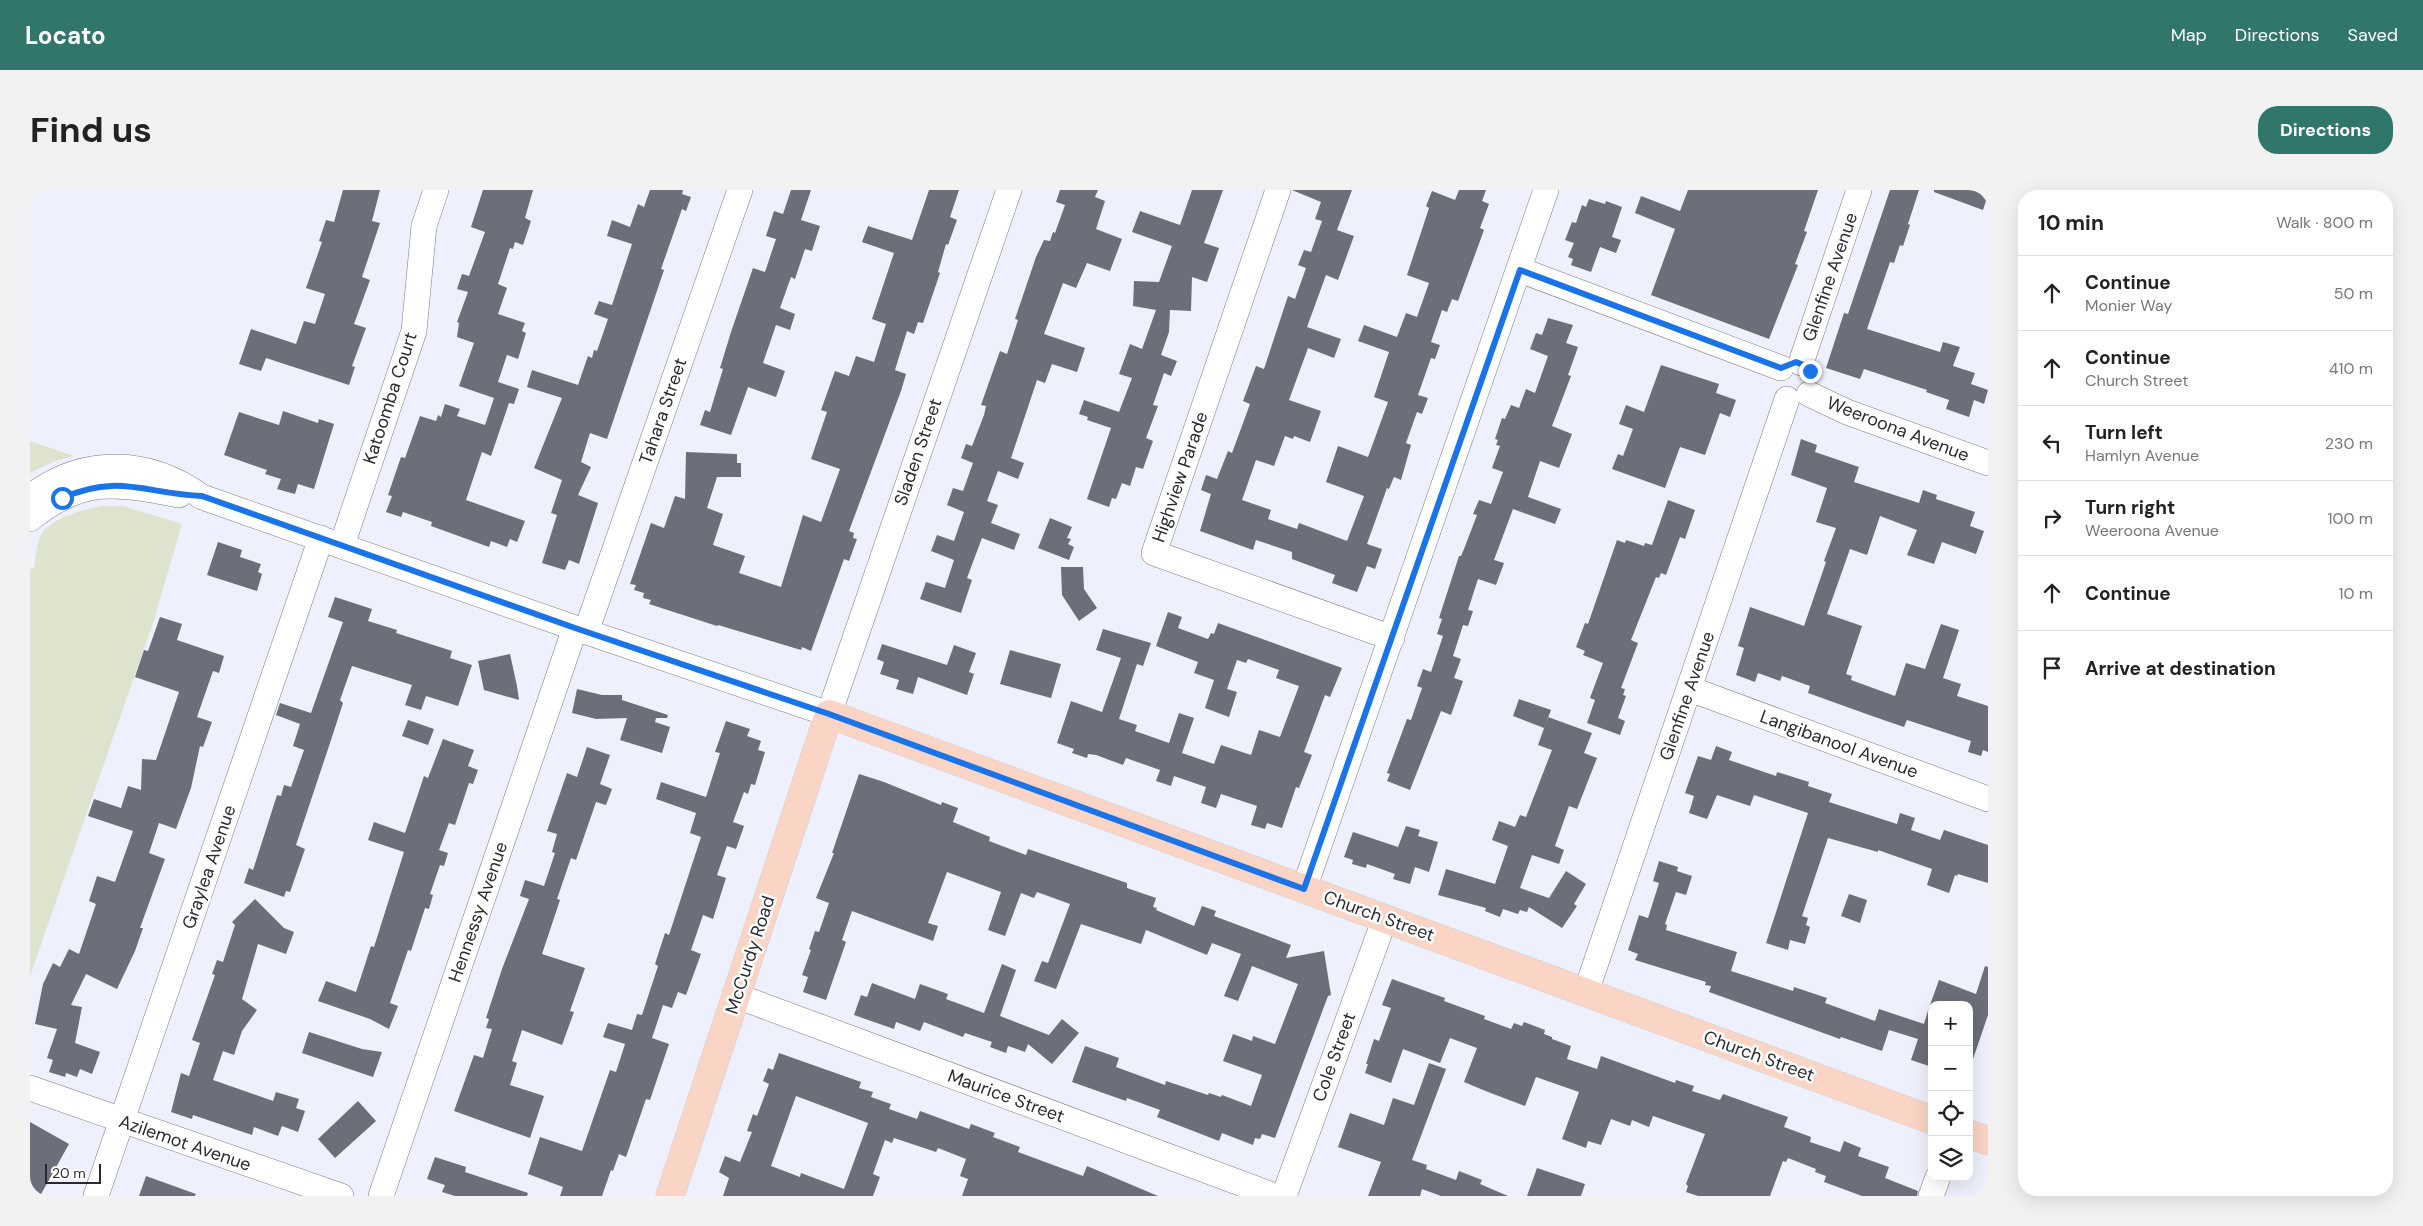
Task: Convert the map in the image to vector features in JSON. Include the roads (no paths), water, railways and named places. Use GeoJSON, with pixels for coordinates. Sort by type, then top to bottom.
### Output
{"type":"FeatureCollection","features":[{"type":"Feature","properties":{"kind":"main road","name":"Church Street"},"geometry":{"type":"LineString","coordinates":[[829,714],[1928,1119]]}},
{"type":"Feature","properties":{"kind":"main road","name":"McCurdy Road"},"geometry":{"type":"LineString","coordinates":[[670,1196],[829,714]]}},
{"type":"Feature","properties":{"kind":"main road"},"geometry":{"type":"LineString","coordinates":[[1973,1135],[1988,1140]]}},
{"type":"Feature","properties":{"kind":"street","name":"Katoomba Court"},"geometry":{"type":"LineString","coordinates":[[332,541],[414,332],[424,226],[436,190]]}},
{"type":"Feature","properties":{"kind":"street","name":"Tahara Street"},"geometry":{"type":"LineString","coordinates":[[581,630],[740,190]]}},
{"type":"Feature","properties":{"kind":"street","name":"Sladen Street"},"geometry":{"type":"LineString","coordinates":[[829,714],[1010,190]]}},
{"type":"Feature","properties":{"kind":"street","name":"Highview Parade"},"geometry":{"type":"LineString","coordinates":[[1278,190],[1154,553],[1392,638]]}},
{"type":"Feature","properties":{"kind":"street"},"geometry":{"type":"LineString","coordinates":[[1304,889],[1520,270],[1546,190]]}},
{"type":"Feature","properties":{"kind":"street","name":"Glenfine Avenue"},"geometry":{"type":"LineString","coordinates":[[1791,366],[1859,190]]}},
{"type":"Feature","properties":{"kind":"street"},"geometry":{"type":"LineString","coordinates":[[1520,270],[1791,366],[1806,366],[1813,377],[1812,388],[1798,396],[1778,391],[1776,385],[1778,373],[1791,366]]}},
{"type":"Feature","properties":{"kind":"street","name":"Glenfine Avenue"},"geometry":{"type":"LineString","coordinates":[[1586,992],[1690,689],[1798,396]]}},
{"type":"Feature","properties":{"kind":"street","name":"Weeroona Avenue"},"geometry":{"type":"LineString","coordinates":[[1798,396],[1988,463]]}},
{"type":"Feature","properties":{"kind":"street"},"geometry":{"type":"LineString","coordinates":[[30,497],[47,486],[71,475],[102,468],[147,470],[165,475],[184,484],[202,496]]}},
{"type":"Feature","properties":{"kind":"street"},"geometry":{"type":"LineString","coordinates":[[30,519],[62,498],[83,490],[102,486],[130,485],[180,495],[202,496]]}},
{"type":"Feature","properties":{"kind":"street","name":"Church Street"},"geometry":{"type":"LineString","coordinates":[[202,496],[581,630],[829,714]]}},
{"type":"Feature","properties":{"kind":"street","name":"Graylea Avenue"},"geometry":{"type":"LineString","coordinates":[[96,1196],[121,1121],[332,541]]}},
{"type":"Feature","properties":{"kind":"street","name":"Hennessy Avenue"},"geometry":{"type":"LineString","coordinates":[[381,1196],[581,630]]}},
{"type":"Feature","properties":{"kind":"street","name":"Langibanool Avenue"},"geometry":{"type":"LineString","coordinates":[[1690,689],[1988,799]]}},
{"type":"Feature","properties":{"kind":"street","name":"Cole Street"},"geometry":{"type":"LineString","coordinates":[[1284,1196],[1385,918]]}},
{"type":"Feature","properties":{"kind":"street","name":"Maurice Street"},"geometry":{"type":"LineString","coordinates":[[737,996],[1275,1196]]}},
{"type":"Feature","properties":{"kind":"street","name":"Azilemot Avenue"},"geometry":{"type":"LineString","coordinates":[[30,1088],[341,1196]]}},
{"type":"Feature","properties":{"kind":"street"},"geometry":{"type":"LineString","coordinates":[[1931,1196],[1937,1181]]}}]}
